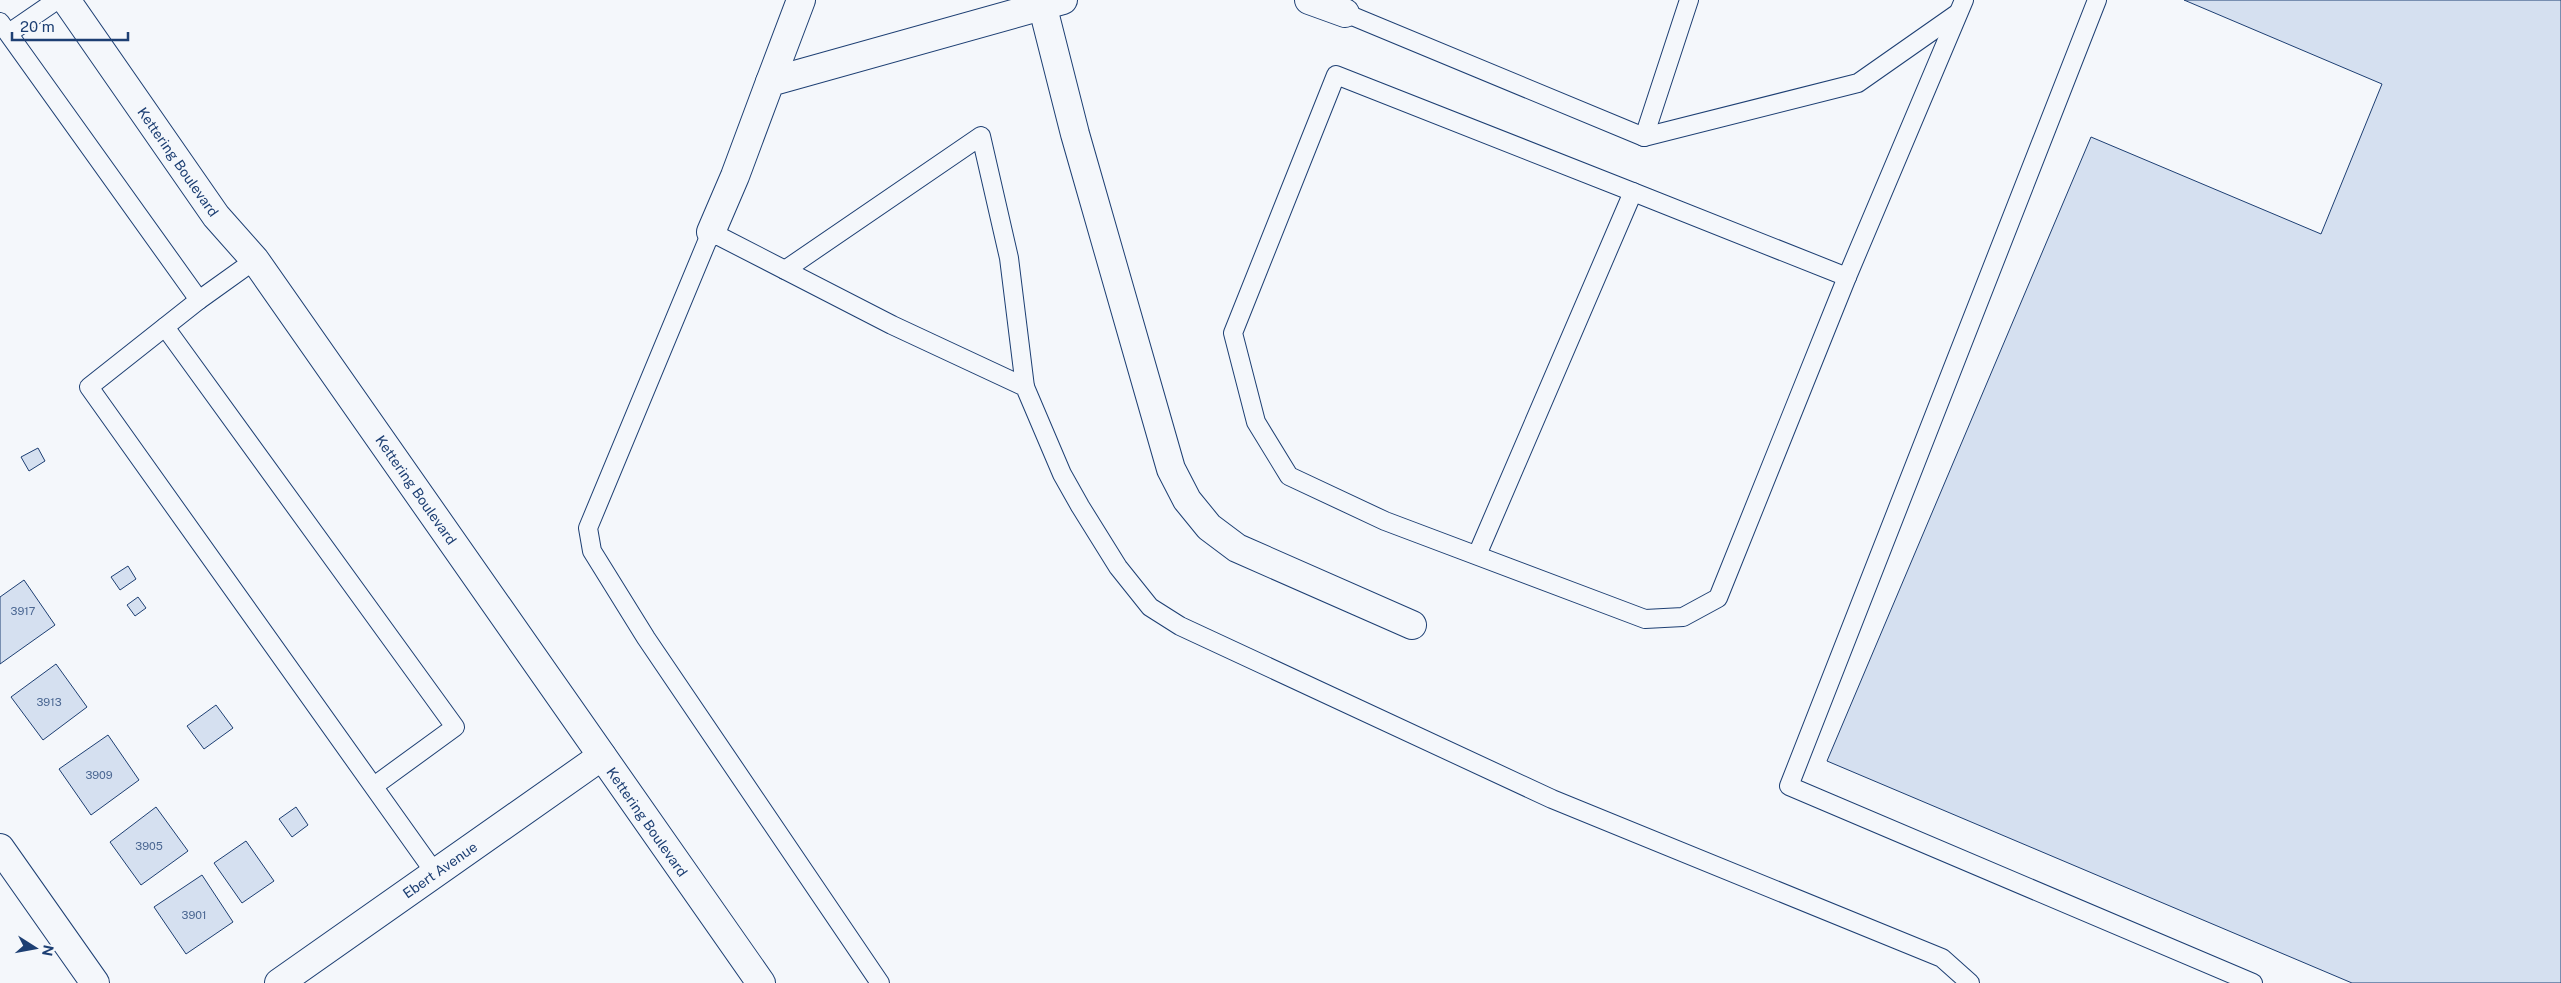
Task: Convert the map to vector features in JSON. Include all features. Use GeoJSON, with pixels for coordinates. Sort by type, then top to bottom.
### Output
{"type":"FeatureCollection","features":[{"type":"Feature","properties":{"kind":"street","name":"Kettering Boulevard"},"geometry":{"type":"LineString","coordinates":[[66,0],[216,216],[255,260],[761,983]]}},
{"type":"Feature","properties":{"kind":"street"},"geometry":{"type":"LineString","coordinates":[[712,232],[736,176],[801,0]]}},
{"type":"Feature","properties":{"kind":"street"},"geometry":{"type":"LineString","coordinates":[[1310,0],[1345,13]]}},
{"type":"Feature","properties":{"kind":"street"},"geometry":{"type":"LineString","coordinates":[[770,82],[1049,1],[1075,134],[1171,469],[1187,500],[1210,527],[1237,548],[1412,625]]}},
{"type":"Feature","properties":{"kind":"street","name":"Ebert Avenue"},"geometry":{"type":"LineString","coordinates":[[279,983],[602,756]]}},
{"type":"Feature","properties":{"kind":"street"},"geometry":{"type":"LineString","coordinates":[[0,848],[95,983]]}},
{"type":"Feature","properties":{"kind":"lane"},"geometry":{"type":"LineString","coordinates":[[57,0],[4,28],[199,300]]}},
{"type":"Feature","properties":{"kind":"lane"},"geometry":{"type":"LineString","coordinates":[[1644,137],[1690,0]]}},
{"type":"Feature","properties":{"kind":"lane"},"geometry":{"type":"LineString","coordinates":[[2097,0],[1789,786],[2252,983]]}},
{"type":"Feature","properties":{"kind":"lane"},"geometry":{"type":"LineString","coordinates":[[1345,13],[1644,137],[1858,83],[1961,6]]}},
{"type":"Feature","properties":{"kind":"lane"},"geometry":{"type":"LineString","coordinates":[[1847,277],[1336,75],[1233,333],[1256,422],[1289,476],[1385,521],[1645,619],[1683,617],[1718,598],[1847,277],[1961,6]]}},
{"type":"Feature","properties":{"kind":"lane"},"geometry":{"type":"LineString","coordinates":[[785,270],[981,136],[1009,258],[1026,387],[1062,474],[1080,506],[1118,566],[1150,607],[1180,626],[1552,799],[1942,958],[1970,983]]}},
{"type":"Feature","properties":{"kind":"lane"},"geometry":{"type":"LineString","coordinates":[[1477,555],[1633,192]]}},
{"type":"Feature","properties":{"kind":"lane"},"geometry":{"type":"LineString","coordinates":[[880,983],[646,638],[592,552],[588,528],[712,232],[892,325],[1026,387]]}},
{"type":"Feature","properties":{"kind":"lane"},"geometry":{"type":"LineString","coordinates":[[255,260],[199,300],[89,387],[435,873]]}},
{"type":"Feature","properties":{"kind":"lane"},"geometry":{"type":"LineString","coordinates":[[165,327],[454,727],[374,786]]}},
{"type":"Feature","properties":{"kind":"building"},"geometry":{"type":"Polygon","coordinates":[[[2184,0],[2561,0],[2561,983],[2352,983],[1827,761],[2091,137],[2321,234],[2382,84],[2184,0]]]}},
{"type":"Feature","properties":{"kind":"building"},"geometry":{"type":"Polygon","coordinates":[[[38,448],[45,461],[29,471],[21,457],[38,448]]]}},
{"type":"Feature","properties":{"kind":"building"},"geometry":{"type":"Polygon","coordinates":[[[128,566],[136,579],[120,590],[111,577],[128,566]]]}},
{"type":"Feature","properties":{"kind":"building"},"geometry":{"type":"Polygon","coordinates":[[[24,580],[55,625],[0,664],[0,597],[24,580]]]}},
{"type":"Feature","properties":{"kind":"building"},"geometry":{"type":"Polygon","coordinates":[[[138,597],[146,608],[135,616],[127,605],[138,597]]]}},
{"type":"Feature","properties":{"kind":"building"},"geometry":{"type":"Polygon","coordinates":[[[56,664],[87,707],[43,740],[11,697],[56,664]]]}},
{"type":"Feature","properties":{"kind":"building"},"geometry":{"type":"Polygon","coordinates":[[[216,705],[233,728],[204,749],[187,726],[216,705]]]}},
{"type":"Feature","properties":{"kind":"building"},"geometry":{"type":"Polygon","coordinates":[[[108,735],[139,780],[91,815],[59,769],[108,735]]]}},
{"type":"Feature","properties":{"kind":"building"},"geometry":{"type":"Polygon","coordinates":[[[156,807],[188,851],[141,885],[110,842],[156,807]]]}},
{"type":"Feature","properties":{"kind":"building"},"geometry":{"type":"Polygon","coordinates":[[[296,807],[308,825],[292,837],[279,819],[296,807]]]}},
{"type":"Feature","properties":{"kind":"building"},"geometry":{"type":"Polygon","coordinates":[[[246,841],[274,881],[242,903],[214,863],[246,841]]]}},
{"type":"Feature","properties":{"kind":"building"},"geometry":{"type":"Polygon","coordinates":[[[202,875],[233,922],[186,954],[154,907],[202,875]]]}}]}
